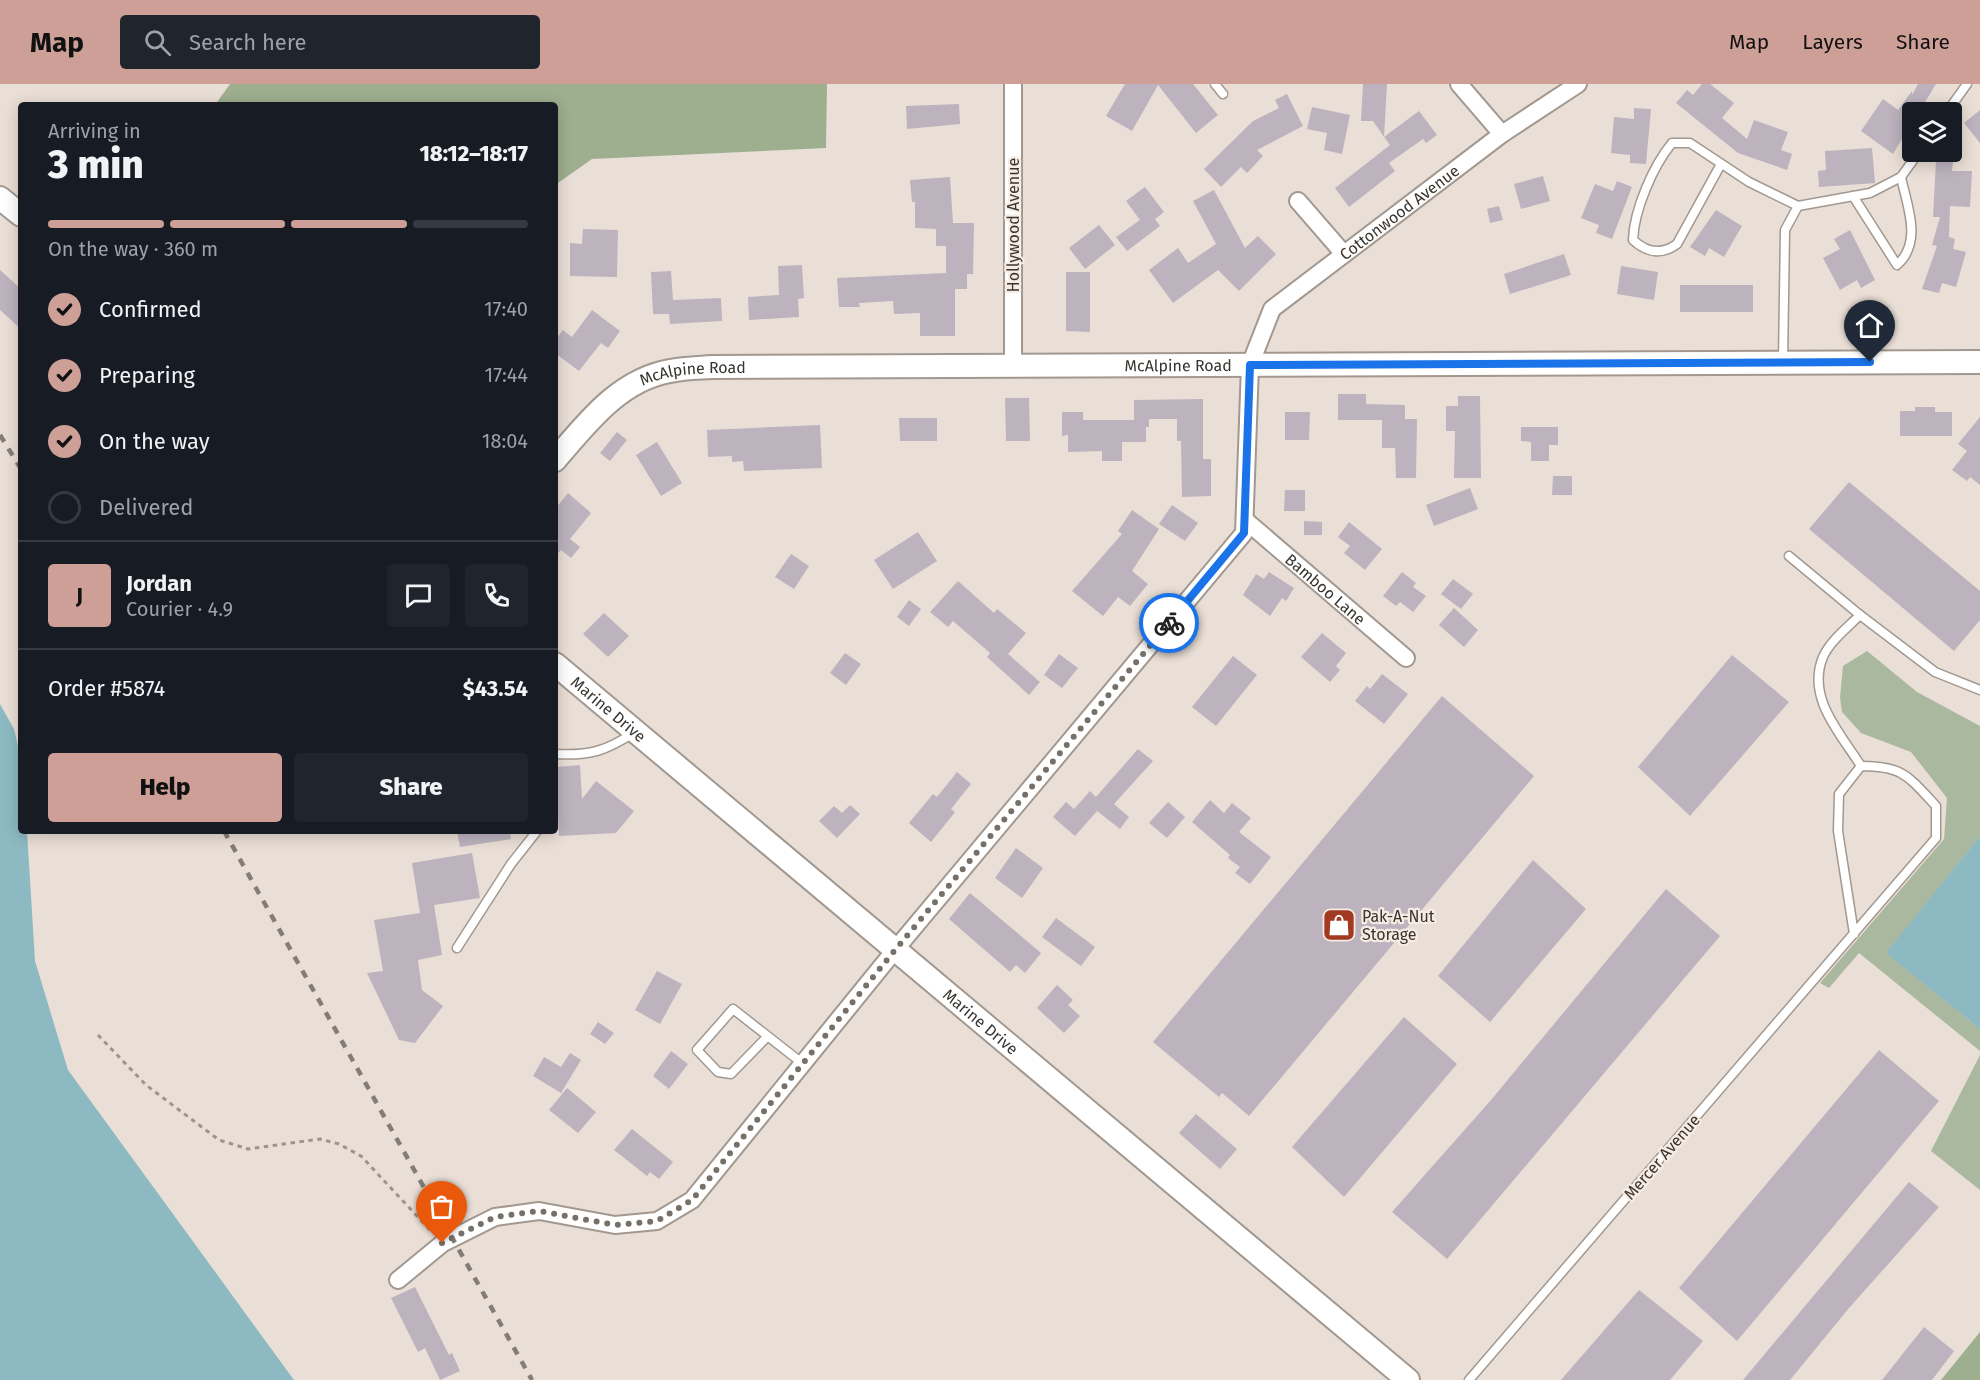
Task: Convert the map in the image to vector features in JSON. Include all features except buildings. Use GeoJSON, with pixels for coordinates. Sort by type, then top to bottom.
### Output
{"type":"FeatureCollection","features":[{"type":"Feature","properties":{"kind":"street","name":"Hollywood Avenue"},"geometry":{"type":"LineString","coordinates":[[1013,84],[1013,366]]}},
{"type":"Feature","properties":{"kind":"street"},"geometry":{"type":"LineString","coordinates":[[1459,84],[1502,134]]}},
{"type":"Feature","properties":{"kind":"street","name":"Cottonwood Avenue"},"geometry":{"type":"LineString","coordinates":[[1245,520],[1250,365],[1272,309],[1502,134],[1578,84]]}},
{"type":"Feature","properties":{"kind":"street"},"geometry":{"type":"LineString","coordinates":[[0,198],[18,213]]}},
{"type":"Feature","properties":{"kind":"street"},"geometry":{"type":"LineString","coordinates":[[1298,201],[1344,254]]}},
{"type":"Feature","properties":{"kind":"street","name":"McAlpine Road"},"geometry":{"type":"LineString","coordinates":[[558,457],[600,409],[629,386],[669,371],[712,367],[1980,362]]}},
{"type":"Feature","properties":{"kind":"street"},"geometry":{"type":"LineString","coordinates":[[398,1280],[442,1243],[495,1217],[539,1211],[615,1225],[657,1221],[692,1200],[895,950],[1244,533],[1245,520]]}},
{"type":"Feature","properties":{"kind":"street","name":"Bamboo Lane"},"geometry":{"type":"LineString","coordinates":[[1245,520],[1406,658]]}},
{"type":"Feature","properties":{"kind":"street","name":"Marine Drive"},"geometry":{"type":"LineString","coordinates":[[558,667],[1408,1380]]}},
{"type":"Feature","properties":{"kind":"lane"},"geometry":{"type":"LineString","coordinates":[[1215,84],[1223,94]]}},
{"type":"Feature","properties":{"kind":"lane"},"geometry":{"type":"LineString","coordinates":[[1954,102],[1967,84]]}},
{"type":"Feature","properties":{"kind":"lane"},"geometry":{"type":"LineString","coordinates":[[1721,164],[1677,244],[1667,251],[1655,252],[1641,247],[1633,240],[1633,227],[1658,159],[1672,143],[1689,143],[1749,182],[1798,206],[1869,193],[1901,177],[1912,162]]}},
{"type":"Feature","properties":{"kind":"lane"},"geometry":{"type":"LineString","coordinates":[[1853,196],[1897,265],[1906,257],[1914,240],[1901,177]]}},
{"type":"Feature","properties":{"kind":"lane"},"geometry":{"type":"LineString","coordinates":[[1783,363],[1785,230],[1798,206]]}},
{"type":"Feature","properties":{"kind":"lane"},"geometry":{"type":"LineString","coordinates":[[1789,556],[1860,615],[1935,672],[1980,690]]}},
{"type":"Feature","properties":{"kind":"lane"},"geometry":{"type":"LineString","coordinates":[[1854,934],[1838,831],[1839,794],[1861,766],[1822,704],[1819,679],[1823,657],[1860,615]]}},
{"type":"Feature","properties":{"kind":"lane"},"geometry":{"type":"LineString","coordinates":[[558,754],[573,755],[606,750],[636,732]]}},
{"type":"Feature","properties":{"kind":"lane","name":"Mercer Avenue"},"geometry":{"type":"LineString","coordinates":[[1469,1380],[1936,838],[1936,806],[1910,778],[1887,766],[1861,766]]}},
{"type":"Feature","properties":{"kind":"lane"},"geometry":{"type":"LineString","coordinates":[[457,948],[512,864],[535,834]]}},
{"type":"Feature","properties":{"kind":"lane"},"geometry":{"type":"LineString","coordinates":[[767,1037],[731,1074],[718,1072],[697,1050],[733,1009],[802,1063]]}},
{"type":"Feature","properties":{"kind":"path"},"geometry":{"type":"LineString","coordinates":[[98,1035],[146,1085],[219,1140],[248,1149],[320,1139],[339,1144],[361,1156],[442,1243]]}},
{"type":"Feature","properties":{"kind":"green space"},"geometry":{"type":"Polygon","coordinates":[[[230,84],[827,84],[826,148],[592,159],[558,183],[558,102],[217,102],[230,84]]]}},
{"type":"Feature","properties":{"kind":"green space"},"geometry":{"type":"Polygon","coordinates":[[[1867,651],[1917,692],[1980,726],[1980,836],[1887,953],[1980,1029],[1980,1051],[1859,953],[1829,988],[1820,983],[1944,839],[1947,798],[1911,752],[1861,733],[1842,712],[1840,698],[1843,666],[1867,651]]]}},
{"type":"Feature","properties":{"kind":"green space"},"geometry":{"type":"Polygon","coordinates":[[[1980,1055],[1980,1190],[1931,1151],[1980,1055]]]}},
{"type":"Feature","properties":{"kind":"green space"},"geometry":{"type":"Polygon","coordinates":[[[1980,1332],[1980,1380],[1941,1380],[1980,1332]]]}},
{"type":"Feature","properties":{"kind":"water"},"geometry":{"type":"Polygon","coordinates":[[[0,704],[14,729],[18,746],[18,834],[27,834],[35,961],[68,1070],[294,1380],[0,1380],[0,704]]]}},
{"type":"Feature","properties":{"kind":"water"},"geometry":{"type":"Polygon","coordinates":[[[1980,836],[1980,1029],[1886,953],[1980,836]]]}},
{"type":"Feature","properties":{"kind":"railway"},"geometry":{"type":"LineString","coordinates":[[0,435],[18,464]]}},
{"type":"Feature","properties":{"kind":"railway"},"geometry":{"type":"LineString","coordinates":[[226,834],[532,1380]]}},
{"type":"Feature","properties":{"kind":"way so far"},"geometry":{"type":"LineString","coordinates":[[442,1243],[495,1217],[539,1211],[615,1225],[657,1221],[692,1200],[895,950],[1169,623]]}},
{"type":"Feature","properties":{"kind":"place","name":"Pak-A-Nut Storage"},"geometry":{"type":"Point","coordinates":[1339,925]}},
{"type":"Feature","properties":{"kind":"route"},"geometry":{"type":"LineString","coordinates":[[1169,623],[1244,533],[1250,365],[1870,362]]}}]}
